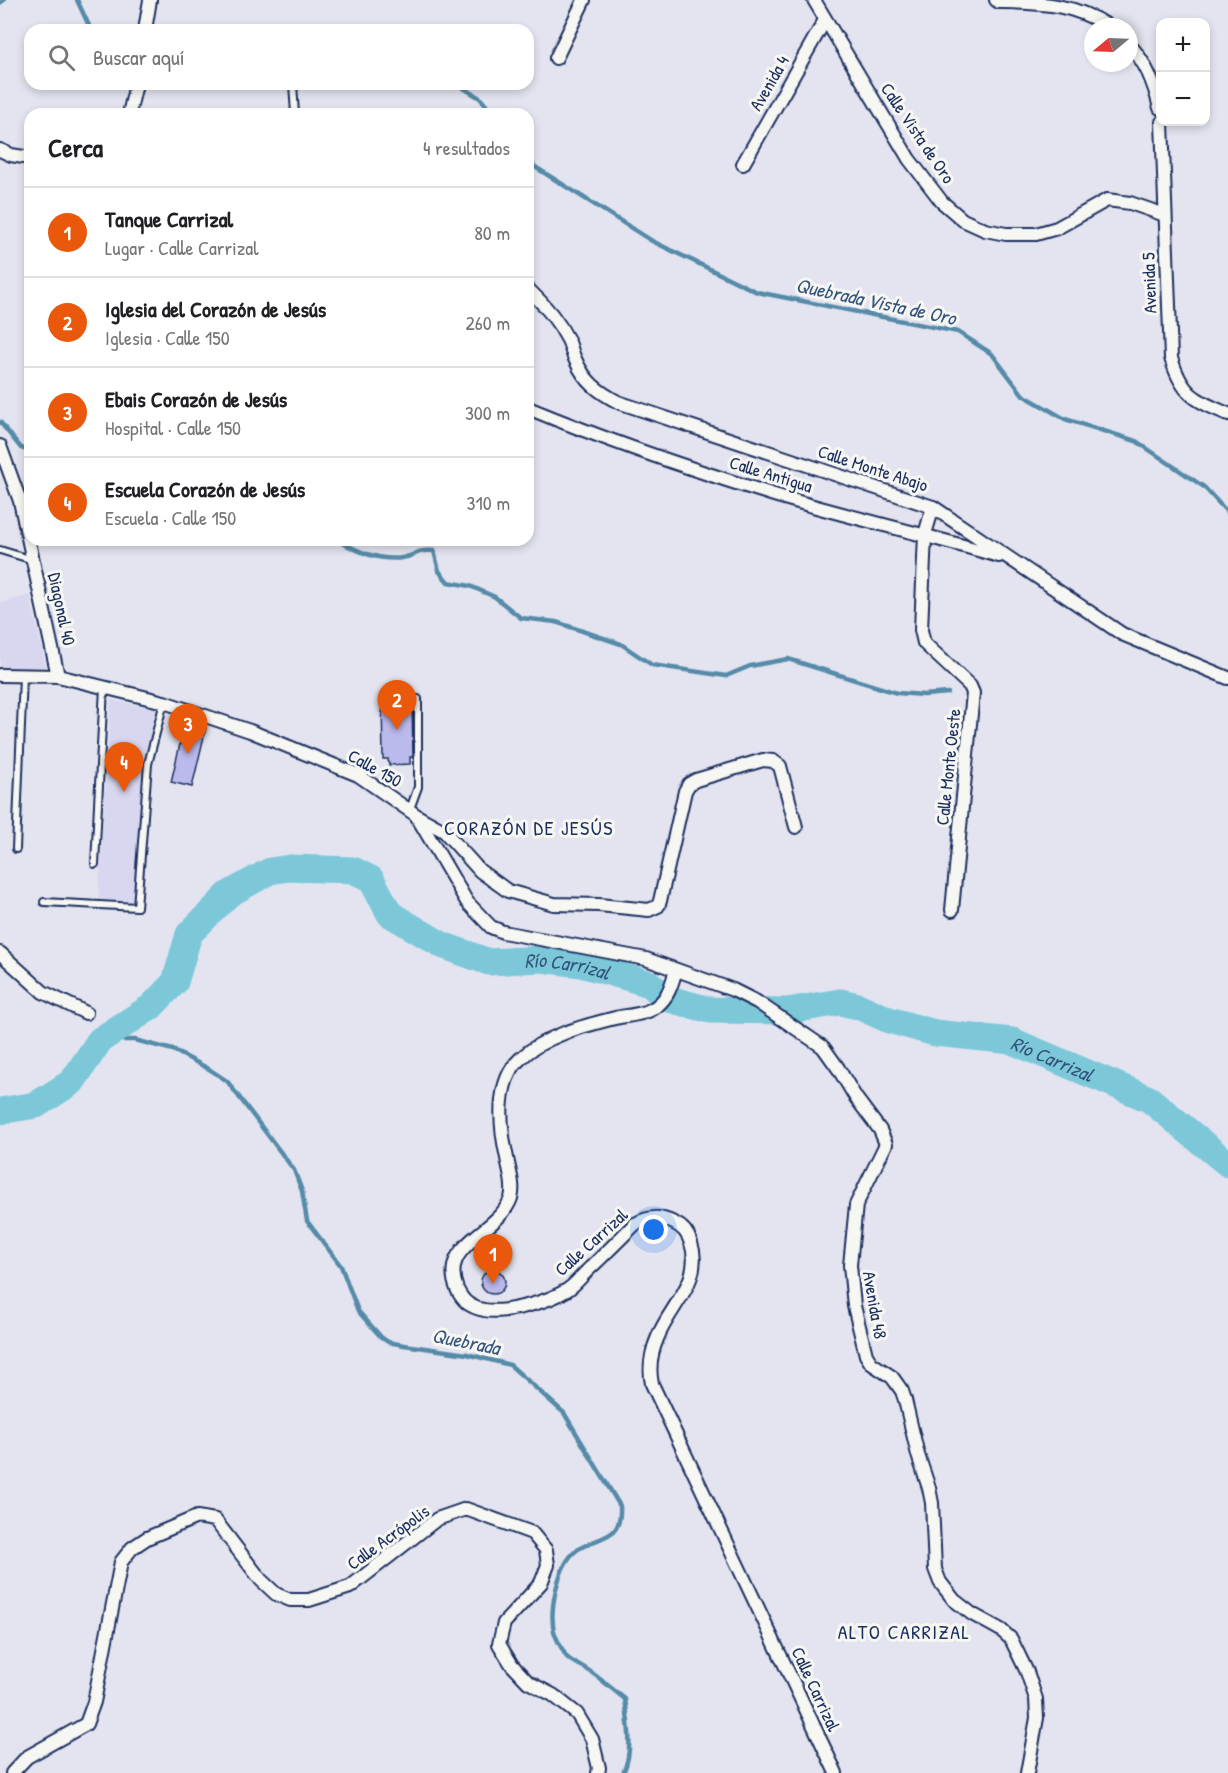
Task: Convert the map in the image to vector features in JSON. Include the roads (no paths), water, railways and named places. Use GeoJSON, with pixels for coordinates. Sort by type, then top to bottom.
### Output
{"type":"FeatureCollection","features":[{"type":"Feature","properties":{"kind":"street"},"geometry":{"type":"LineString","coordinates":[[146,24],[150,0]]}},
{"type":"Feature","properties":{"kind":"street"},"geometry":{"type":"LineString","coordinates":[[556,58],[584,0]]}},
{"type":"Feature","properties":{"kind":"street","name":"Calle Vista de Oro"},"geometry":{"type":"LineString","coordinates":[[814,0],[909,159],[942,202],[963,220],[985,230],[1006,234],[1036,234],[1057,228],[1107,200],[1130,203],[1165,215]]}},
{"type":"Feature","properties":{"kind":"street"},"geometry":{"type":"LineString","coordinates":[[996,0],[1067,7],[1094,18]]}},
{"type":"Feature","properties":{"kind":"street","name":"Avenida 4"},"geometry":{"type":"LineString","coordinates":[[743,164],[825,20]]}},
{"type":"Feature","properties":{"kind":"street"},"geometry":{"type":"LineString","coordinates":[[1138,55],[1152,78],[1156,91]]}},
{"type":"Feature","properties":{"kind":"street"},"geometry":{"type":"LineString","coordinates":[[130,108],[135,90]]}},
{"type":"Feature","properties":{"kind":"street","name":"Avenida 5"},"geometry":{"type":"LineString","coordinates":[[1162,126],[1171,358],[1177,379],[1189,394],[1206,405],[1228,414]]}},
{"type":"Feature","properties":{"kind":"street"},"geometry":{"type":"LineString","coordinates":[[0,150],[24,157]]}},
{"type":"Feature","properties":{"kind":"street","name":"Calle Monte Abajo"},"geometry":{"type":"LineString","coordinates":[[534,295],[552,314],[568,340],[575,361],[588,382],[618,402],[933,507],[1122,634],[1228,678]]}},
{"type":"Feature","properties":{"kind":"street","name":"Calle Antigua"},"geometry":{"type":"LineString","coordinates":[[534,410],[598,437],[774,495],[925,534],[1009,559]]}},
{"type":"Feature","properties":{"kind":"street","name":"Diagonal 40"},"geometry":{"type":"LineString","coordinates":[[0,446],[24,518]]}},
{"type":"Feature","properties":{"kind":"street","name":"Calle Monte Oeste"},"geometry":{"type":"LineString","coordinates":[[933,507],[925,534],[922,637],[924,643],[970,686],[973,693],[952,910]]}},
{"type":"Feature","properties":{"kind":"street","name":"Diagonal 40"},"geometry":{"type":"LineString","coordinates":[[31,546],[58,676]]}},
{"type":"Feature","properties":{"kind":"street","name":"Calle 150"},"geometry":{"type":"LineString","coordinates":[[0,675],[58,676],[164,702],[250,730],[358,775],[413,812],[466,902],[491,927],[503,932],[646,959],[676,970]]}},
{"type":"Feature","properties":{"kind":"street"},"geometry":{"type":"LineString","coordinates":[[413,812],[444,831],[480,871],[508,891],[554,904],[599,905],[650,910],[658,906],[660,901],[685,791],[689,784],[696,780],[763,760],[773,761],[780,766],[796,827]]}},
{"type":"Feature","properties":{"kind":"street"},"geometry":{"type":"LineString","coordinates":[[0,953],[43,992],[86,1013]]}},
{"type":"Feature","properties":{"kind":"street","name":"Calle Carrizal"},"geometry":{"type":"LineString","coordinates":[[676,970],[665,998],[656,1008],[590,1024],[540,1043],[520,1058],[509,1070],[504,1090],[501,1122],[513,1192],[503,1212],[459,1254],[454,1267],[455,1283],[461,1298],[472,1308],[490,1311],[513,1309],[543,1301],[567,1290],[635,1224],[650,1216],[664,1218],[681,1226],[689,1237],[694,1251],[694,1266],[689,1282],[657,1339],[650,1372],[652,1384],[836,1773]]}},
{"type":"Feature","properties":{"kind":"street","name":"Avenida 48"},"geometry":{"type":"LineString","coordinates":[[676,970],[733,990],[757,1002],[823,1047],[885,1139],[885,1148],[856,1205],[850,1265],[856,1316],[866,1355],[871,1363],[892,1377],[902,1391],[905,1400],[932,1503],[935,1569],[940,1582],[954,1600],[1011,1639],[1027,1672],[1036,1700],[1037,1718],[1027,1773]]}},
{"type":"Feature","properties":{"kind":"street","name":"Calle Acrópolis"},"geometry":{"type":"LineString","coordinates":[[12,1773],[27,1757],[86,1724],[94,1702],[121,1562],[132,1548],[147,1538],[196,1517],[214,1520],[261,1580],[276,1594],[290,1600],[309,1600],[350,1587],[437,1519],[466,1509],[532,1533],[546,1550],[548,1565],[541,1583],[504,1623],[499,1644],[512,1665],[528,1682],[553,1695],[577,1714],[592,1739],[599,1768],[598,1773]]}},
{"type":"Feature","properties":{"kind":"lane"},"geometry":{"type":"LineString","coordinates":[[293,90],[295,108]]}},
{"type":"Feature","properties":{"kind":"lane"},"geometry":{"type":"LineString","coordinates":[[0,550],[34,560]]}},
{"type":"Feature","properties":{"kind":"lane"},"geometry":{"type":"LineString","coordinates":[[16,849],[23,676]]}},
{"type":"Feature","properties":{"kind":"lane"},"geometry":{"type":"LineString","coordinates":[[95,864],[104,687]]}},
{"type":"Feature","properties":{"kind":"lane"},"geometry":{"type":"LineString","coordinates":[[413,812],[418,787],[418,699]]}},
{"type":"Feature","properties":{"kind":"lane"},"geometry":{"type":"LineString","coordinates":[[44,902],[137,907],[148,764],[164,702]]}},
{"type":"Feature","properties":{"kind":"waterway","name":"Quebrada Vista de Oro"},"geometry":{"type":"LineString","coordinates":[[0,3],[4,0]]}},
{"type":"Feature","properties":{"kind":"waterway","name":"Quebrada Vista de Oro"},"geometry":{"type":"LineString","coordinates":[[77,0],[88,24]]}},
{"type":"Feature","properties":{"kind":"waterway","name":"Quebrada Vista de Oro"},"geometry":{"type":"LineString","coordinates":[[467,90],[480,98],[488,108]]}},
{"type":"Feature","properties":{"kind":"waterway","name":"Quebrada Vista de Oro"},"geometry":{"type":"LineString","coordinates":[[534,166],[652,241],[757,292],[958,332],[992,354],[1023,395],[1065,419],[1136,441],[1204,487],[1228,513]]}},
{"type":"Feature","properties":{"kind":"waterway"},"geometry":{"type":"LineString","coordinates":[[0,422],[24,449]]}},
{"type":"Feature","properties":{"kind":"waterway"},"geometry":{"type":"LineString","coordinates":[[350,546],[376,557],[393,559],[424,551],[434,551],[439,571],[448,582],[470,586],[495,597],[521,618],[556,622],[621,644],[652,665],[726,676],[750,666],[788,659],[897,693],[924,695],[948,693]]}},
{"type":"Feature","properties":{"kind":"waterway","name":"Río Carrizal"},"geometry":{"type":"LineString","coordinates":[[0,1111],[36,1105],[72,1082],[100,1040],[151,1007],[175,982],[189,934],[229,894],[270,871],[290,868],[353,870],[371,879],[390,914],[442,945],[489,962],[542,959],[581,964],[650,984],[665,998],[710,1010],[787,1011],[840,1002],[858,1006],[889,1020],[935,1033],[1012,1041],[1149,1099],[1228,1164]]}},
{"type":"Feature","properties":{"kind":"waterway","name":"Quebrada"},"geometry":{"type":"LineString","coordinates":[[100,1040],[135,1040],[173,1050],[227,1081],[294,1170],[302,1191],[307,1221],[341,1266],[358,1311],[381,1337],[388,1342],[467,1354],[510,1365],[564,1413],[620,1506],[620,1518],[613,1532],[577,1550],[565,1565],[554,1599],[554,1631],[568,1658],[625,1699],[629,1746],[623,1773]]}},
{"type":"Feature","properties":{"kind":"place","name":"Iglesia del Corazón de Jesús"},"geometry":{"type":"Point","coordinates":[397,730]}},
{"type":"Feature","properties":{"kind":"place","name":"Ebais Corazón de Jesús"},"geometry":{"type":"Point","coordinates":[188,754]}},
{"type":"Feature","properties":{"kind":"place","name":"Escuela Corazón de Jesús"},"geometry":{"type":"Point","coordinates":[124,792]}},
{"type":"Feature","properties":{"kind":"place","name":"Tanque Carrizal"},"geometry":{"type":"Point","coordinates":[493,1284]}},
{"type":"Feature","properties":{"kind":"district","name":"CORAZÓN DE JESÚS"},"geometry":{"type":"Point","coordinates":[529,827]}},
{"type":"Feature","properties":{"kind":"district","name":"ALTO CARRIZAL"},"geometry":{"type":"Point","coordinates":[904,1631]}}]}
